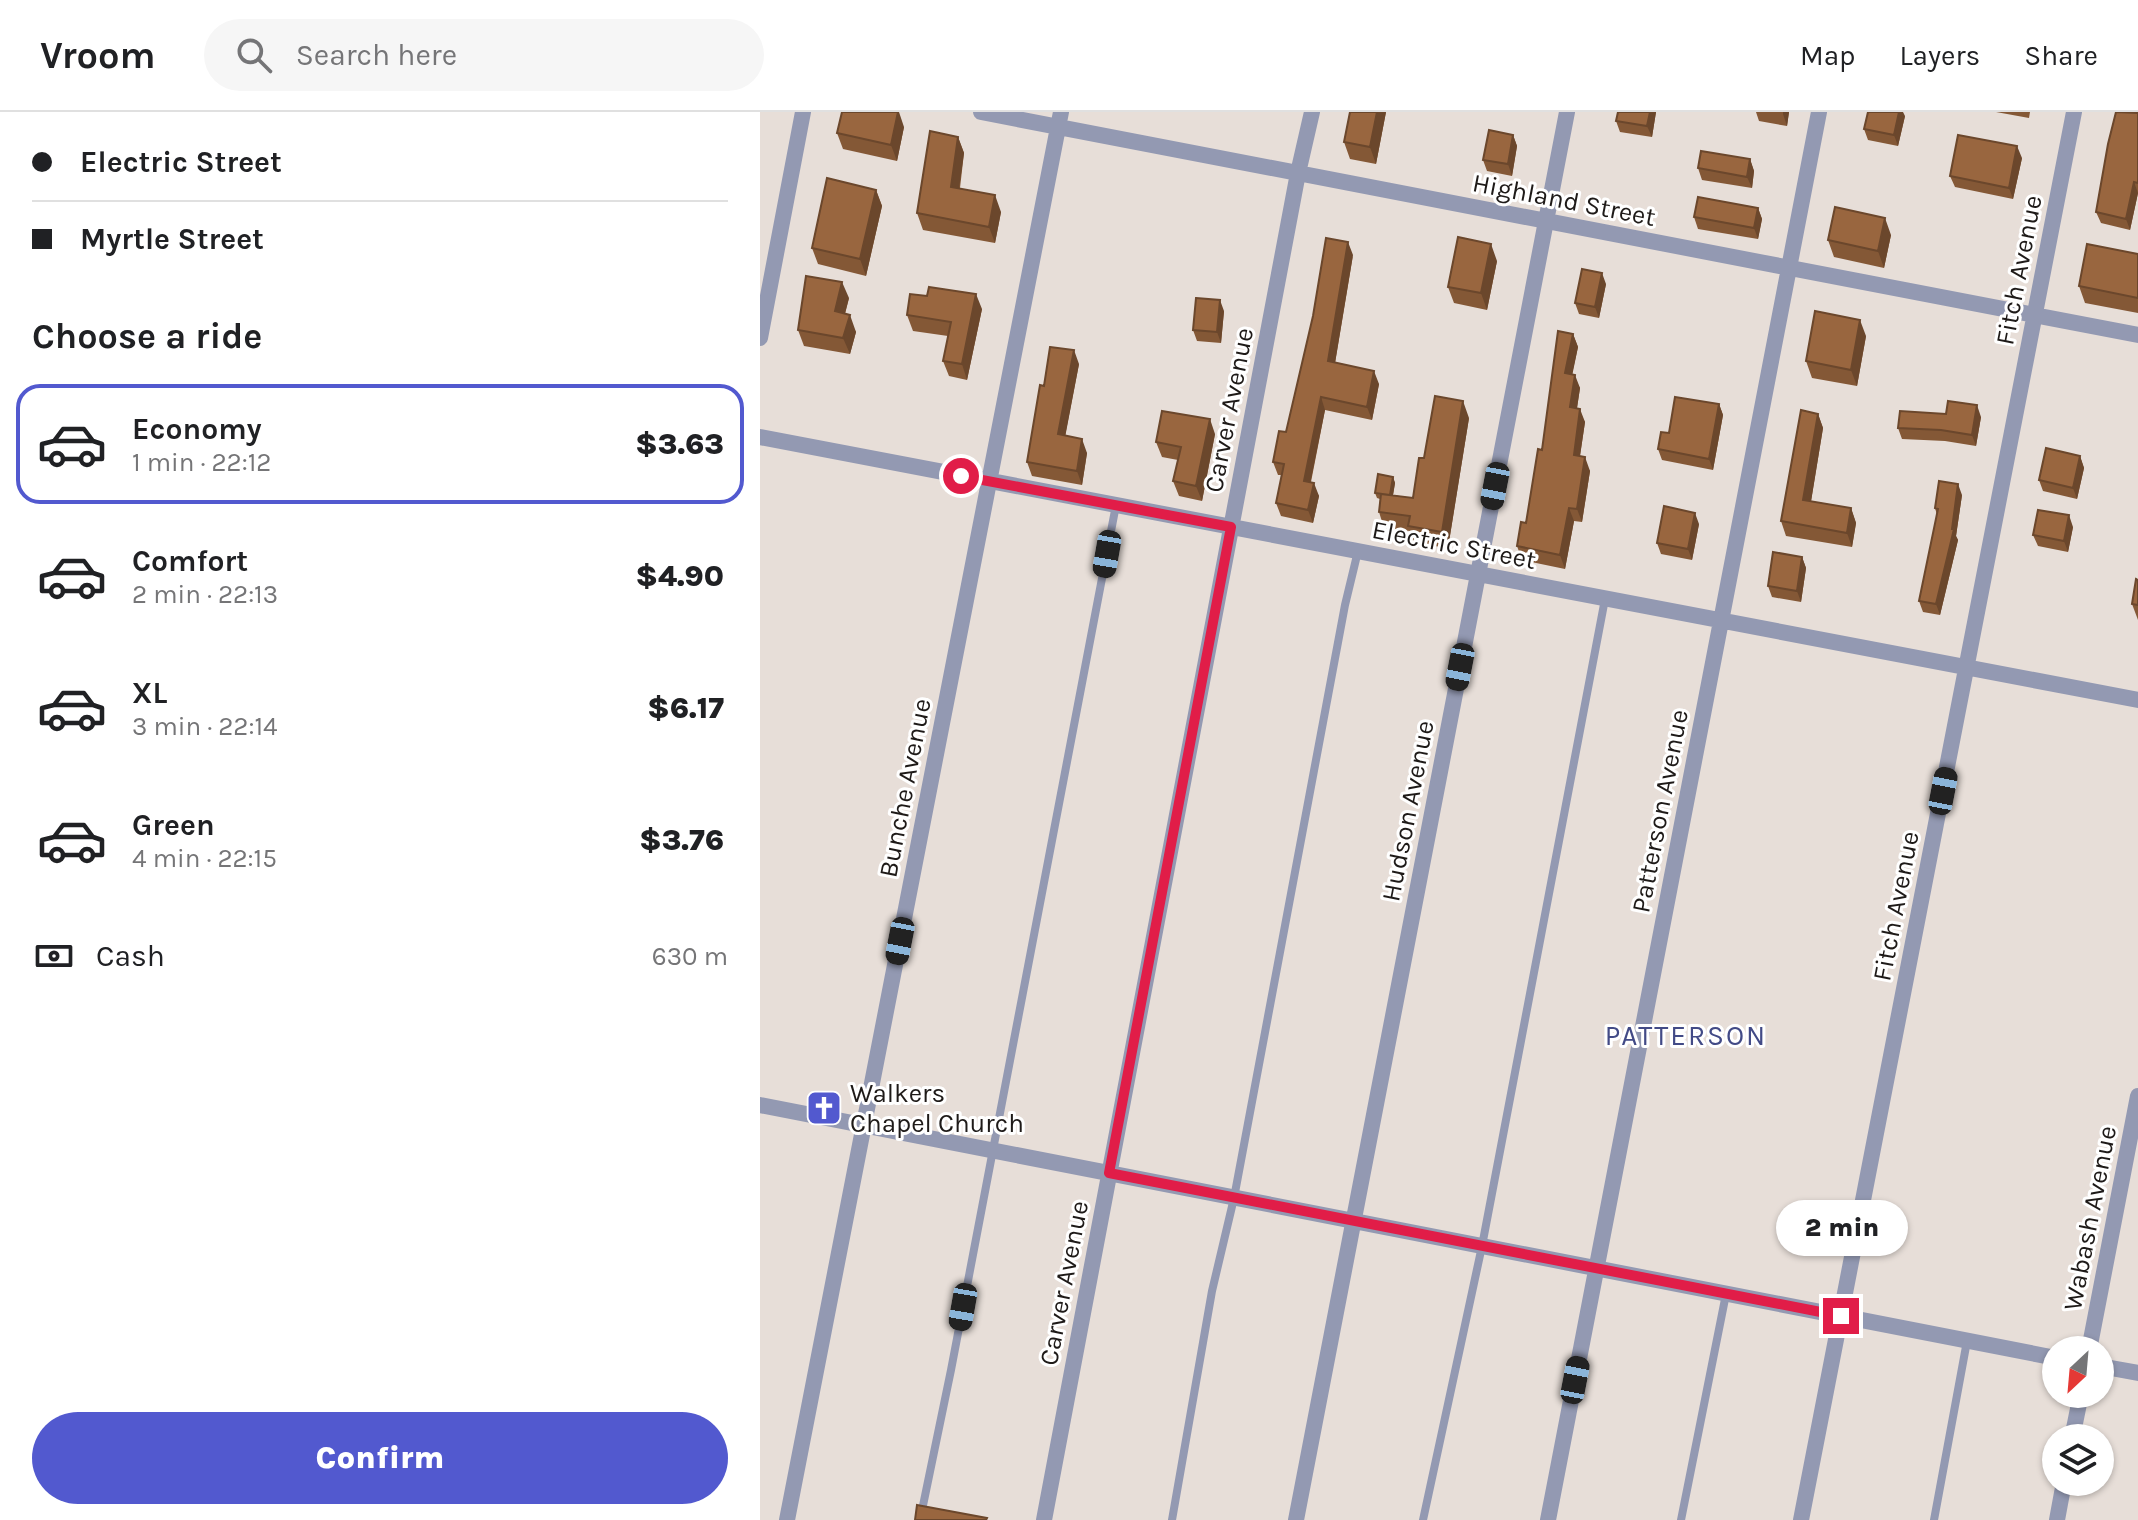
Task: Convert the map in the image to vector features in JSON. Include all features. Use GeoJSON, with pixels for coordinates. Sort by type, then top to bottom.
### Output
{"type":"FeatureCollection","features":[{"type":"Feature","properties":{"kind":"street"},"geometry":{"type":"LineString","coordinates":[[760,338],[764,292],[803,112]]}},
{"type":"Feature","properties":{"kind":"street","name":"Highland Street"},"geometry":{"type":"LineString","coordinates":[[981,112],[1060,119],[1298,173],[2138,335]]}},
{"type":"Feature","properties":{"kind":"street","name":"Carver Avenue"},"geometry":{"type":"LineString","coordinates":[[1044,1520],[1312,112]]}},
{"type":"Feature","properties":{"kind":"street","name":"Hudson Avenue"},"geometry":{"type":"LineString","coordinates":[[1296,1520],[1567,112]]}},
{"type":"Feature","properties":{"kind":"street","name":"Patterson Avenue"},"geometry":{"type":"LineString","coordinates":[[1548,1520],[1819,112]]}},
{"type":"Feature","properties":{"kind":"street","name":"Fitch Avenue"},"geometry":{"type":"LineString","coordinates":[[1801,1520],[2074,112]]}},
{"type":"Feature","properties":{"kind":"street","name":"Bunche Avenue"},"geometry":{"type":"LineString","coordinates":[[787,1520],[1060,119]]}},
{"type":"Feature","properties":{"kind":"street","name":"Electric Street"},"geometry":{"type":"LineString","coordinates":[[760,437],[2138,700]]}},
{"type":"Feature","properties":{"kind":"street","name":"Wabash Avenue"},"geometry":{"type":"LineString","coordinates":[[2092,1336],[2138,1096]]}},
{"type":"Feature","properties":{"kind":"street"},"geometry":{"type":"LineString","coordinates":[[760,1105],[2042,1355]]}},
{"type":"Feature","properties":{"kind":"street"},"geometry":{"type":"LineString","coordinates":[[2114,1369],[2138,1373]]}},
{"type":"Feature","properties":{"kind":"street"},"geometry":{"type":"LineString","coordinates":[[2057,1520],[2061,1496]]}},
{"type":"Feature","properties":{"kind":"lane"},"geometry":{"type":"LineString","coordinates":[[920,1520],[1116,505]]}},
{"type":"Feature","properties":{"kind":"lane"},"geometry":{"type":"LineString","coordinates":[[1172,1520],[1212,1291],[1234,1198],[1345,605],[1358,551]]}},
{"type":"Feature","properties":{"kind":"lane"},"geometry":{"type":"LineString","coordinates":[[1423,1520],[1482,1246],[1605,598]]}},
{"type":"Feature","properties":{"kind":"lane"},"geometry":{"type":"LineString","coordinates":[[1681,1520],[1727,1293]]}},
{"type":"Feature","properties":{"kind":"lane"},"geometry":{"type":"LineString","coordinates":[[1934,1520],[1968,1340]]}},
{"type":"Feature","properties":{"kind":"building"},"geometry":{"type":"Polygon","coordinates":[[[842,112],[898,112],[891,145],[837,133],[842,112]]]}},
{"type":"Feature","properties":{"kind":"building"},"geometry":{"type":"Polygon","coordinates":[[[1350,112],[1377,112],[1370,147],[1344,142],[1350,112]]]}},
{"type":"Feature","properties":{"kind":"building"},"geometry":{"type":"Polygon","coordinates":[[[1618,112],[1650,112],[1647,126],[1616,121],[1618,112]]]}},
{"type":"Feature","properties":{"kind":"building"},"geometry":{"type":"Polygon","coordinates":[[[1868,112],[1899,112],[1894,135],[1864,129],[1868,112]]]}},
{"type":"Feature","properties":{"kind":"building"},"geometry":{"type":"Polygon","coordinates":[[[2116,112],[2138,113],[2138,183],[2134,182],[2126,219],[2096,212],[2116,112]]]}},
{"type":"Feature","properties":{"kind":"building"},"geometry":{"type":"Polygon","coordinates":[[[1489,130],[1513,135],[1508,164],[1483,160],[1489,130]]]}},
{"type":"Feature","properties":{"kind":"building"},"geometry":{"type":"Polygon","coordinates":[[[930,131],[958,137],[951,187],[995,195],[989,227],[917,213],[930,131]]]}},
{"type":"Feature","properties":{"kind":"building"},"geometry":{"type":"Polygon","coordinates":[[[1958,135],[2017,146],[2009,188],[1950,176],[1958,135]]]}},
{"type":"Feature","properties":{"kind":"building"},"geometry":{"type":"Polygon","coordinates":[[[1701,151],[1750,159],[1747,177],[1698,168],[1701,151]]]}},
{"type":"Feature","properties":{"kind":"building"},"geometry":{"type":"Polygon","coordinates":[[[827,178],[876,190],[860,259],[812,248],[827,178]]]}},
{"type":"Feature","properties":{"kind":"building"},"geometry":{"type":"Polygon","coordinates":[[[1698,197],[1758,208],[1754,228],[1694,217],[1698,197]]]}},
{"type":"Feature","properties":{"kind":"building"},"geometry":{"type":"Polygon","coordinates":[[[1835,207],[1885,218],[1878,251],[1828,240],[1835,207]]]}},
{"type":"Feature","properties":{"kind":"building"},"geometry":{"type":"Polygon","coordinates":[[[1458,237],[1491,244],[1481,293],[1448,287],[1458,237]]]}},
{"type":"Feature","properties":{"kind":"building"},"geometry":{"type":"Polygon","coordinates":[[[1326,238],[1348,242],[1328,361],[1374,371],[1367,407],[1321,397],[1304,481],[1314,483],[1308,510],[1276,503],[1284,464],[1273,462],[1279,431],[1286,432],[1313,316],[1326,238]]]}},
{"type":"Feature","properties":{"kind":"building"},"geometry":{"type":"Polygon","coordinates":[[[2087,244],[2138,254],[2138,298],[2079,286],[2087,244]]]}},
{"type":"Feature","properties":{"kind":"building"},"geometry":{"type":"Polygon","coordinates":[[[1582,269],[1602,273],[1595,307],[1575,303],[1582,269]]]}},
{"type":"Feature","properties":{"kind":"building"},"geometry":{"type":"Polygon","coordinates":[[[806,276],[842,282],[835,311],[850,315],[843,338],[798,330],[806,276]]]}},
{"type":"Feature","properties":{"kind":"building"},"geometry":{"type":"Polygon","coordinates":[[[929,287],[976,294],[962,364],[943,361],[951,322],[907,315],[910,294],[927,296],[929,287]]]}},
{"type":"Feature","properties":{"kind":"building"},"geometry":{"type":"Polygon","coordinates":[[[1196,298],[1220,300],[1217,332],[1193,330],[1196,298]]]}},
{"type":"Feature","properties":{"kind":"building"},"geometry":{"type":"Polygon","coordinates":[[[1815,311],[1860,320],[1851,370],[1806,361],[1815,311]]]}},
{"type":"Feature","properties":{"kind":"building"},"geometry":{"type":"Polygon","coordinates":[[[1558,331],[1573,334],[1565,373],[1575,375],[1570,407],[1580,409],[1574,455],[1585,457],[1577,509],[1569,508],[1560,555],[1517,546],[1521,522],[1526,523],[1538,449],[1542,450],[1558,331]]]}},
{"type":"Feature","properties":{"kind":"building"},"geometry":{"type":"Polygon","coordinates":[[[1050,347],[1074,350],[1058,434],[1082,439],[1077,471],[1027,462],[1050,347]]]}},
{"type":"Feature","properties":{"kind":"building"},"geometry":{"type":"Polygon","coordinates":[[[1435,396],[1463,401],[1442,532],[1408,526],[1410,516],[1379,512],[1381,494],[1413,498],[1419,458],[1424,458],[1435,396]]]}},
{"type":"Feature","properties":{"kind":"building"},"geometry":{"type":"Polygon","coordinates":[[[1675,397],[1719,404],[1709,459],[1658,449],[1661,432],[1669,433],[1675,397]]]}},
{"type":"Feature","properties":{"kind":"building"},"geometry":{"type":"Polygon","coordinates":[[[1948,401],[1977,405],[1972,435],[1898,428],[1900,411],[1946,414],[1948,401]]]}},
{"type":"Feature","properties":{"kind":"building"},"geometry":{"type":"Polygon","coordinates":[[[1801,410],[1818,414],[1803,500],[1851,508],[1847,533],[1781,521],[1801,410]]]}},
{"type":"Feature","properties":{"kind":"building"},"geometry":{"type":"Polygon","coordinates":[[[1162,411],[1210,419],[1196,486],[1173,481],[1181,447],[1156,442],[1162,411]]]}},
{"type":"Feature","properties":{"kind":"building"},"geometry":{"type":"Polygon","coordinates":[[[2046,448],[2080,456],[2073,488],[2039,480],[2046,448]]]}},
{"type":"Feature","properties":{"kind":"building"},"geometry":{"type":"Polygon","coordinates":[[[1378,474],[1393,477],[1390,495],[1375,493],[1378,474]]]}},
{"type":"Feature","properties":{"kind":"building"},"geometry":{"type":"Polygon","coordinates":[[[1939,481],[1958,484],[1954,529],[1936,604],[1919,601],[1938,509],[1935,508],[1939,481]]]}},
{"type":"Feature","properties":{"kind":"building"},"geometry":{"type":"Polygon","coordinates":[[[1664,506],[1695,513],[1688,549],[1657,543],[1664,506]]]}},
{"type":"Feature","properties":{"kind":"building"},"geometry":{"type":"Polygon","coordinates":[[[2038,510],[2069,515],[2064,541],[2033,535],[2038,510]]]}},
{"type":"Feature","properties":{"kind":"building"},"geometry":{"type":"Polygon","coordinates":[[[1773,552],[1802,557],[1797,591],[1768,586],[1773,552]]]}},
{"type":"Feature","properties":{"kind":"building"},"geometry":{"type":"Polygon","coordinates":[[[2138,580],[2138,605],[2132,604],[2138,580]]]}},
{"type":"Feature","properties":{"kind":"building"},"geometry":{"type":"Polygon","coordinates":[[[917,1505],[987,1518],[915,1520],[917,1505]]]}},
{"type":"Feature","properties":{"kind":"place","name":"Walkers Chapel Church"},"geometry":{"type":"Point","coordinates":[824,1108]}},
{"type":"Feature","properties":{"kind":"district","name":"PATTERSON"},"geometry":{"type":"Point","coordinates":[1686,1035]}},
{"type":"Feature","properties":{"kind":"route"},"geometry":{"type":"LineString","coordinates":[[961,476],[1231,527],[1109,1173],[1841,1316]]}}]}
